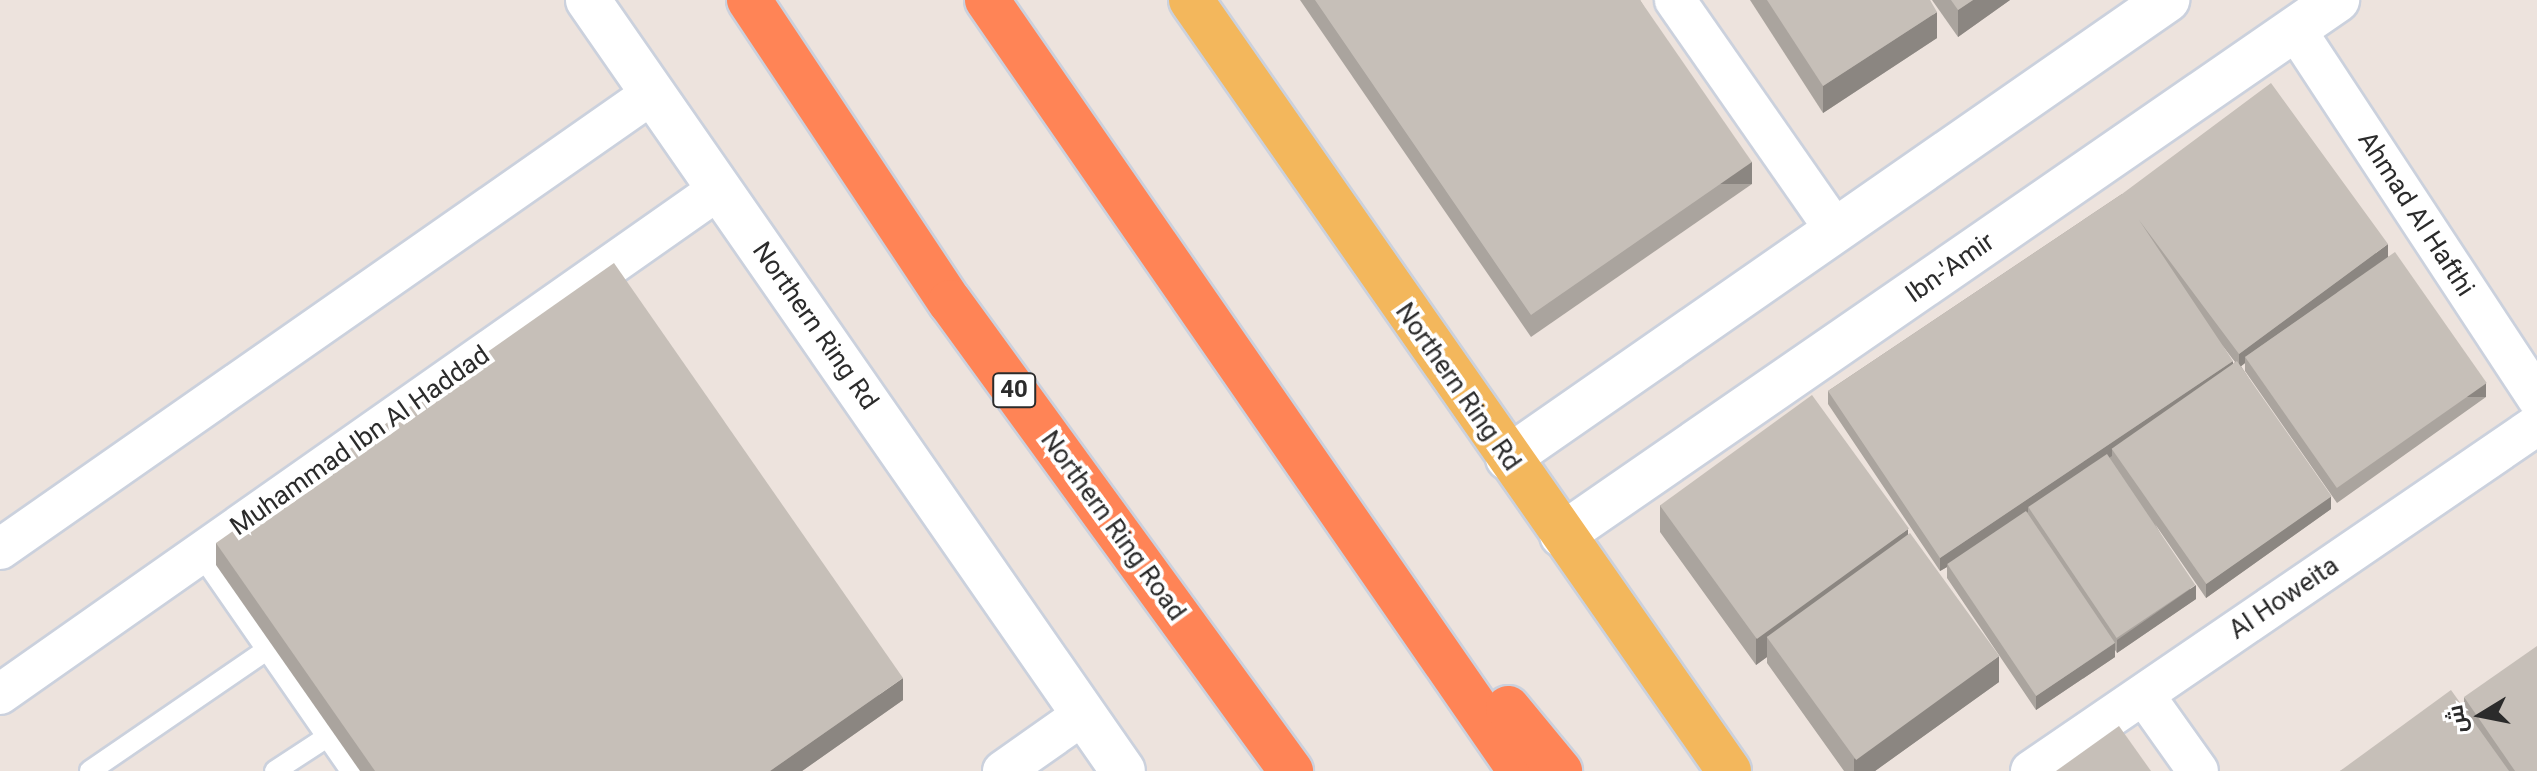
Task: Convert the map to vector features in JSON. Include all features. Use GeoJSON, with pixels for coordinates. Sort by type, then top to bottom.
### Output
{"type":"FeatureCollection","features":[{"type":"Feature","properties":{"kind":"highway","name":"Northern Ring Road"},"geometry":{"type":"LineString","coordinates":[[749,0],[950,302],[1291,771]]}},
{"type":"Feature","properties":{"kind":"highway"},"geometry":{"type":"LineString","coordinates":[[987,0],[1520,771]]}},
{"type":"Feature","properties":{"kind":"highway"},"geometry":{"type":"LineString","coordinates":[[1287,435],[1560,771]]}},
{"type":"Feature","properties":{"kind":"main road","name":"Northern Ring Rd"},"geometry":{"type":"LineString","coordinates":[[1191,0],[1729,771]]}},
{"type":"Feature","properties":{"kind":"street","name":"Northern Ring Rd"},"geometry":{"type":"LineString","coordinates":[[588,0],[1123,771]]}},
{"type":"Feature","properties":{"kind":"street"},"geometry":{"type":"LineString","coordinates":[[1675,0],[1836,231]]}},
{"type":"Feature","properties":{"kind":"street"},"geometry":{"type":"LineString","coordinates":[[1508,458],[2167,0]]}},
{"type":"Feature","properties":{"kind":"street","name":"Ibn-'Amir"},"geometry":{"type":"LineString","coordinates":[[1562,535],[2337,0]]}},
{"type":"Feature","properties":{"kind":"street","name":"Ahmad Al Hafthi"},"geometry":{"type":"LineString","coordinates":[[2295,29],[2537,398]]}},
{"type":"Feature","properties":{"kind":"street"},"geometry":{"type":"LineString","coordinates":[[0,549],[653,93]]}},
{"type":"Feature","properties":{"kind":"street","name":"Muhammad Ibn Al Haddad"},"geometry":{"type":"LineString","coordinates":[[0,694],[719,189]]}},
{"type":"Feature","properties":{"kind":"street","name":"Al Howeita"},"geometry":{"type":"LineString","coordinates":[[2031,771],[2537,425]]}},
{"type":"Feature","properties":{"kind":"street"},"geometry":{"type":"LineString","coordinates":[[2144,695],[2198,771]]}},
{"type":"Feature","properties":{"kind":"street"},"geometry":{"type":"LineString","coordinates":[[1003,771],[1084,714]]}},
{"type":"Feature","properties":{"kind":"lane"},"geometry":{"type":"LineString","coordinates":[[200,553],[351,771]]}},
{"type":"Feature","properties":{"kind":"lane"},"geometry":{"type":"LineString","coordinates":[[90,771],[267,650]]}},
{"type":"Feature","properties":{"kind":"lane"},"geometry":{"type":"LineString","coordinates":[[275,771],[327,737]]}},
{"type":"Feature","properties":{"kind":"building"},"geometry":{"type":"Polygon","coordinates":[[[1315,0],[1640,0],[1752,162],[1531,315],[1315,0]]]}},
{"type":"Feature","properties":{"kind":"building"},"geometry":{"type":"Polygon","coordinates":[[[1767,0],[1930,0],[1937,12],[1823,86],[1767,0]]]}},
{"type":"Feature","properties":{"kind":"building"},"geometry":{"type":"Polygon","coordinates":[[[1951,0],[1973,0],[1958,10],[1951,0]]]}},
{"type":"Feature","properties":{"kind":"building"},"geometry":{"type":"Polygon","coordinates":[[[2271,83],[2388,244],[2239,354],[2139,220],[2233,361],[1940,558],[1828,391],[2122,194],[2271,83]]]}},
{"type":"Feature","properties":{"kind":"building"},"geometry":{"type":"Polygon","coordinates":[[[2395,252],[2487,383],[2337,488],[2245,357],[2395,252]]]}},
{"type":"Feature","properties":{"kind":"building"},"geometry":{"type":"Polygon","coordinates":[[[614,263],[903,678],[770,771],[375,771],[216,543],[614,263]]]}},
{"type":"Feature","properties":{"kind":"building"},"geometry":{"type":"Polygon","coordinates":[[[2237,361],[2332,496],[2206,584],[2112,449],[2237,361]]]}},
{"type":"Feature","properties":{"kind":"building"},"geometry":{"type":"Polygon","coordinates":[[[1812,395],[1909,528],[1757,639],[1660,506],[1812,395]]]}},
{"type":"Feature","properties":{"kind":"building"},"geometry":{"type":"Polygon","coordinates":[[[2107,454],[2195,585],[2117,638],[2028,507],[2107,454]]]}},
{"type":"Feature","properties":{"kind":"building"},"geometry":{"type":"Polygon","coordinates":[[[2026,511],[2115,643],[2036,696],[1947,564],[2026,511]]]}},
{"type":"Feature","properties":{"kind":"building"},"geometry":{"type":"Polygon","coordinates":[[[1910,533],[1999,656],[1856,760],[1767,637],[1910,533]]]}},
{"type":"Feature","properties":{"kind":"building"},"geometry":{"type":"Polygon","coordinates":[[[2537,646],[2537,771],[2515,771],[2464,697],[2537,646]]]}},
{"type":"Feature","properties":{"kind":"building"},"geometry":{"type":"Polygon","coordinates":[[[2451,690],[2509,771],[2340,771],[2451,690]]]}},
{"type":"Feature","properties":{"kind":"building"},"geometry":{"type":"Polygon","coordinates":[[[2119,726],[2151,771],[2056,771],[2119,726]]]}}]}
